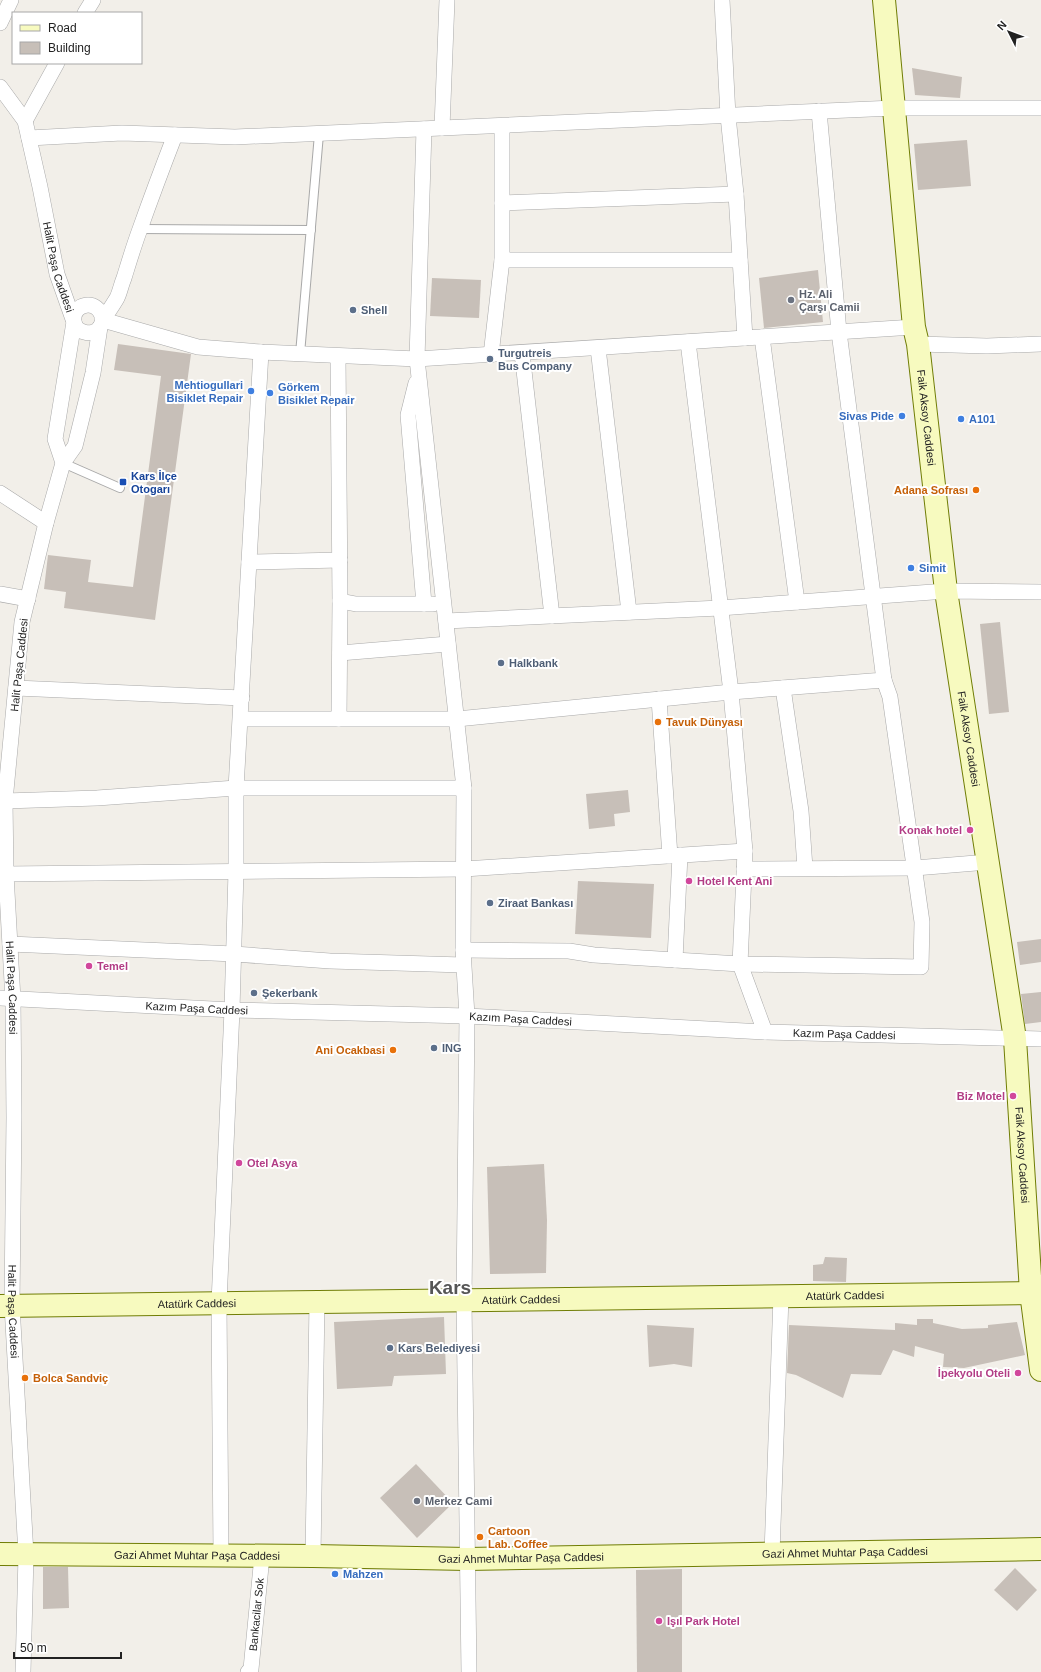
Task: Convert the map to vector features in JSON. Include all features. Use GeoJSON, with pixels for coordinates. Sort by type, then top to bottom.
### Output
{"type":"FeatureCollection","features":[{"type":"Feature","properties":{"kind":"street"},"geometry":{"type":"LineString","coordinates":[[0,23],[11,0]]}},
{"type":"Feature","properties":{"kind":"street"},"geometry":{"type":"LineString","coordinates":[[86,12],[92,0]]}},
{"type":"Feature","properties":{"kind":"street"},"geometry":{"type":"LineString","coordinates":[[442,128],[447,0]]}},
{"type":"Feature","properties":{"kind":"street"},"geometry":{"type":"LineString","coordinates":[[722,0],[728,116],[736,194],[746,338]]}},
{"type":"Feature","properties":{"kind":"street","name":"Faik Aksoy Caddesi"},"geometry":{"type":"LineString","coordinates":[[884,0],[916,336],[946,591],[1015,1039],[1041,1370]]}},
{"type":"Feature","properties":{"kind":"street"},"geometry":{"type":"LineString","coordinates":[[25,121],[56,64]]}},
{"type":"Feature","properties":{"kind":"street","name":"Halit Paşa Caddesi"},"geometry":{"type":"LineString","coordinates":[[0,87],[25,121],[57,274],[74,322],[55,439],[63,463],[46,523],[22,622],[3,802],[10,944],[7,999],[6,1306],[26,1555],[23,1672]]}},
{"type":"Feature","properties":{"kind":"street"},"geometry":{"type":"LineString","coordinates":[[29,138],[122,134],[234,137],[894,108],[1041,108]]}},
{"type":"Feature","properties":{"kind":"street"},"geometry":{"type":"LineString","coordinates":[[10,944],[234,954],[330,961],[463,957],[569,951],[594,955],[740,964],[921,967],[922,922],[890,697],[884,680],[839,332],[819,112]]}},
{"type":"Feature","properties":{"kind":"street"},"geometry":{"type":"LineString","coordinates":[[491,355],[502,260],[502,126]]}},
{"type":"Feature","properties":{"kind":"street"},"geometry":{"type":"LineString","coordinates":[[424,129],[417,360],[464,788],[463,957],[468,1016],[464,1300],[469,1672]]}},
{"type":"Feature","properties":{"kind":"street"},"geometry":{"type":"LineString","coordinates":[[63,463],[75,446],[92,373],[101,324],[102,314],[93,306],[87,305],[81,306],[77,311],[74,322],[77,327],[81,331],[87,333],[93,332],[101,324],[117,298],[140,229],[175,135]]}},
{"type":"Feature","properties":{"kind":"street"},"geometry":{"type":"LineString","coordinates":[[502,203],[736,194]]}},
{"type":"Feature","properties":{"kind":"street"},"geometry":{"type":"LineString","coordinates":[[502,260],[740,260]]}},
{"type":"Feature","properties":{"kind":"street"},"geometry":{"type":"LineString","coordinates":[[101,324],[198,347],[261,352],[417,360],[839,332],[916,336],[987,346],[1041,344]]}},
{"type":"Feature","properties":{"kind":"street"},"geometry":{"type":"LineString","coordinates":[[762,337],[797,602]]}},
{"type":"Feature","properties":{"kind":"street"},"geometry":{"type":"LineString","coordinates":[[688,342],[730,692],[745,851],[740,964],[765,1032]]}},
{"type":"Feature","properties":{"kind":"street"},"geometry":{"type":"LineString","coordinates":[[598,348],[629,612]]}},
{"type":"Feature","properties":{"kind":"street"},"geometry":{"type":"LineString","coordinates":[[221,1556],[219,1303],[234,954],[236,788],[261,352]]}},
{"type":"Feature","properties":{"kind":"street"},"geometry":{"type":"LineString","coordinates":[[522,353],[552,616]]}},
{"type":"Feature","properties":{"kind":"street"},"geometry":{"type":"LineString","coordinates":[[338,356],[340,560],[339,719]]}},
{"type":"Feature","properties":{"kind":"street"},"geometry":{"type":"LineString","coordinates":[[419,374],[408,415],[424,604]]}},
{"type":"Feature","properties":{"kind":"street"},"geometry":{"type":"LineString","coordinates":[[0,493],[46,523]]}},
{"type":"Feature","properties":{"kind":"street"},"geometry":{"type":"LineString","coordinates":[[249,562],[340,560]]}},
{"type":"Feature","properties":{"kind":"street"},"geometry":{"type":"LineString","coordinates":[[446,621],[720,608],[946,591],[1041,592]]}},
{"type":"Feature","properties":{"kind":"street"},"geometry":{"type":"LineString","coordinates":[[0,594],[28,598]]}},
{"type":"Feature","properties":{"kind":"street"},"geometry":{"type":"LineString","coordinates":[[340,601],[356,604],[444,604]]}},
{"type":"Feature","properties":{"kind":"street"},"geometry":{"type":"LineString","coordinates":[[340,653],[448,644]]}},
{"type":"Feature","properties":{"kind":"street"},"geometry":{"type":"LineString","coordinates":[[241,719],[457,718],[730,692],[884,680]]}},
{"type":"Feature","properties":{"kind":"street"},"geometry":{"type":"LineString","coordinates":[[16,688],[242,698]]}},
{"type":"Feature","properties":{"kind":"street"},"geometry":{"type":"LineString","coordinates":[[783,688],[801,811],[805,868]]}},
{"type":"Feature","properties":{"kind":"street"},"geometry":{"type":"LineString","coordinates":[[659,699],[675,855],[675,960]]}},
{"type":"Feature","properties":{"kind":"street"},"geometry":{"type":"LineString","coordinates":[[3,802],[97,798],[236,788],[464,788]]}},
{"type":"Feature","properties":{"kind":"street"},"geometry":{"type":"LineString","coordinates":[[6,874],[464,869],[745,851]]}},
{"type":"Feature","properties":{"kind":"street"},"geometry":{"type":"LineString","coordinates":[[744,869],[915,868],[988,862]]}},
{"type":"Feature","properties":{"kind":"street","name":"Kazım Paşa Caddesi"},"geometry":{"type":"LineString","coordinates":[[7,999],[232,1010],[468,1016],[765,1032],[1041,1039]]}},
{"type":"Feature","properties":{"kind":"street","name":"Atatürk Caddesi"},"geometry":{"type":"LineString","coordinates":[[6,1306],[1036,1292]]}},
{"type":"Feature","properties":{"kind":"street"},"geometry":{"type":"LineString","coordinates":[[772,1554],[781,1296]]}},
{"type":"Feature","properties":{"kind":"street"},"geometry":{"type":"LineString","coordinates":[[314,1556],[317,1302]]}},
{"type":"Feature","properties":{"kind":"street","name":"Gazi Ahmet Muhtar Paşa Caddesi"},"geometry":{"type":"LineString","coordinates":[[0,1554],[314,1556],[467,1559],[1041,1549]]}},
{"type":"Feature","properties":{"kind":"street","name":"Bankacilar Sok"},"geometry":{"type":"LineString","coordinates":[[248,1672],[251,1668],[262,1556]]}},
{"type":"Feature","properties":{"kind":"lane"},"geometry":{"type":"LineString","coordinates":[[300,354],[320,134]]}},
{"type":"Feature","properties":{"kind":"lane"},"geometry":{"type":"LineString","coordinates":[[140,229],[311,230]]}},
{"type":"Feature","properties":{"kind":"lane"},"geometry":{"type":"LineString","coordinates":[[63,463],[120,488]]}},
{"type":"Feature","properties":{"kind":"building"},"geometry":{"type":"Polygon","coordinates":[[[912,68],[962,77],[960,98],[915,95],[912,68]]]}},
{"type":"Feature","properties":{"kind":"building"},"geometry":{"type":"Polygon","coordinates":[[[967,140],[971,186],[918,190],[914,144],[967,140]]]}},
{"type":"Feature","properties":{"kind":"building","name":"Hz. Ali Çarşı Camii"},"geometry":{"type":"Polygon","coordinates":[[[818,270],[823,322],[764,328],[759,278],[818,270]]]}},
{"type":"Feature","properties":{"kind":"building"},"geometry":{"type":"Polygon","coordinates":[[[432,278],[481,280],[479,318],[430,316],[432,278]]]}},
{"type":"Feature","properties":{"kind":"building"},"geometry":{"type":"Polygon","coordinates":[[[118,344],[191,354],[155,620],[64,608],[66,592],[44,589],[48,555],[91,560],[88,582],[133,587],[161,376],[114,370],[118,344]]]}},
{"type":"Feature","properties":{"kind":"building"},"geometry":{"type":"Polygon","coordinates":[[[1000,622],[1009,712],[989,714],[980,624],[1000,622]]]}},
{"type":"Feature","properties":{"kind":"building"},"geometry":{"type":"Polygon","coordinates":[[[628,790],[630,812],[614,814],[615,826],[589,829],[586,794],[628,790]]]}},
{"type":"Feature","properties":{"kind":"building"},"geometry":{"type":"Polygon","coordinates":[[[578,881],[654,884],[651,938],[575,934],[578,881]]]}},
{"type":"Feature","properties":{"kind":"building"},"geometry":{"type":"Polygon","coordinates":[[[1041,939],[1041,962],[1020,965],[1017,942],[1041,939]]]}},
{"type":"Feature","properties":{"kind":"building"},"geometry":{"type":"Polygon","coordinates":[[[1041,992],[1041,1022],[1025,1024],[1021,994],[1041,992]]]}},
{"type":"Feature","properties":{"kind":"building"},"geometry":{"type":"Polygon","coordinates":[[[544,1164],[547,1220],[546,1273],[490,1274],[487,1167],[544,1164]]]}},
{"type":"Feature","properties":{"kind":"building"},"geometry":{"type":"Polygon","coordinates":[[[825,1257],[847,1258],[846,1282],[813,1281],[813,1265],[823,1264],[825,1257]]]}},
{"type":"Feature","properties":{"kind":"building","name":"Kars Belediyesi"},"geometry":{"type":"Polygon","coordinates":[[[444,1317],[446,1374],[394,1376],[392,1386],[337,1389],[334,1322],[444,1317]]]}},
{"type":"Feature","properties":{"kind":"building"},"geometry":{"type":"Polygon","coordinates":[[[917,1319],[933,1319],[933,1323],[962,1329],[988,1328],[988,1325],[1017,1322],[1025,1355],[964,1368],[943,1367],[944,1354],[915,1346],[914,1357],[893,1350],[881,1375],[851,1374],[843,1398],[796,1375],[787,1373],[789,1325],[895,1330],[895,1323],[917,1325],[917,1319]]]}},
{"type":"Feature","properties":{"kind":"building"},"geometry":{"type":"Polygon","coordinates":[[[647,1325],[694,1328],[692,1367],[674,1364],[649,1367],[647,1325]]]}},
{"type":"Feature","properties":{"kind":"building","name":"Merkez Cami"},"geometry":{"type":"Polygon","coordinates":[[[416,1464],[453,1503],[417,1538],[380,1498],[416,1464]]]}},
{"type":"Feature","properties":{"kind":"building"},"geometry":{"type":"Polygon","coordinates":[[[43,1567],[68,1567],[69,1608],[43,1609],[43,1567]]]}},
{"type":"Feature","properties":{"kind":"building"},"geometry":{"type":"Polygon","coordinates":[[[1015,1568],[1037,1590],[1017,1611],[994,1590],[1015,1568]]]}},
{"type":"Feature","properties":{"kind":"building","name":"Işıl Park Hotel"},"geometry":{"type":"Polygon","coordinates":[[[682,1569],[682,1672],[637,1672],[636,1570],[682,1569]]]}},
{"type":"Feature","properties":{"kind":"place","name":"Hz. Ali Çarşı Camii"},"geometry":{"type":"Point","coordinates":[791,300]}},
{"type":"Feature","properties":{"kind":"place","name":"Shell"},"geometry":{"type":"Point","coordinates":[353,310]}},
{"type":"Feature","properties":{"kind":"place","name":"Turgutreis Bus Company"},"geometry":{"type":"Point","coordinates":[490,359]}},
{"type":"Feature","properties":{"kind":"place","name":"Mehtiogullari Bisiklet Repair"},"geometry":{"type":"Point","coordinates":[251,391]}},
{"type":"Feature","properties":{"kind":"place","name":"Görkem Bisiklet Repair"},"geometry":{"type":"Point","coordinates":[270,393]}},
{"type":"Feature","properties":{"kind":"place","name":"Sivas Pide"},"geometry":{"type":"Point","coordinates":[902,416]}},
{"type":"Feature","properties":{"kind":"place","name":"A101"},"geometry":{"type":"Point","coordinates":[961,419]}},
{"type":"Feature","properties":{"kind":"place","name":"Kars İlçe Otogarı"},"geometry":{"type":"Point","coordinates":[123,482]}},
{"type":"Feature","properties":{"kind":"place","name":"Adana Sofrası"},"geometry":{"type":"Point","coordinates":[976,490]}},
{"type":"Feature","properties":{"kind":"place","name":"Simit"},"geometry":{"type":"Point","coordinates":[911,568]}},
{"type":"Feature","properties":{"kind":"place","name":"Halkbank"},"geometry":{"type":"Point","coordinates":[501,663]}},
{"type":"Feature","properties":{"kind":"place","name":"Tavuk Dünyası"},"geometry":{"type":"Point","coordinates":[658,722]}},
{"type":"Feature","properties":{"kind":"place","name":"Konak hotel"},"geometry":{"type":"Point","coordinates":[970,830]}},
{"type":"Feature","properties":{"kind":"place","name":"Hotel Kent Ani"},"geometry":{"type":"Point","coordinates":[689,881]}},
{"type":"Feature","properties":{"kind":"place","name":"Ziraat Bankası"},"geometry":{"type":"Point","coordinates":[490,903]}},
{"type":"Feature","properties":{"kind":"place","name":"Temel"},"geometry":{"type":"Point","coordinates":[89,966]}},
{"type":"Feature","properties":{"kind":"place","name":"Şekerbank"},"geometry":{"type":"Point","coordinates":[254,993]}},
{"type":"Feature","properties":{"kind":"place","name":"ING"},"geometry":{"type":"Point","coordinates":[434,1048]}},
{"type":"Feature","properties":{"kind":"place","name":"Ani Ocakbasi"},"geometry":{"type":"Point","coordinates":[393,1050]}},
{"type":"Feature","properties":{"kind":"place","name":"Biz Motel"},"geometry":{"type":"Point","coordinates":[1013,1096]}},
{"type":"Feature","properties":{"kind":"place","name":"Otel Asya"},"geometry":{"type":"Point","coordinates":[239,1163]}},
{"type":"Feature","properties":{"kind":"place","name":"Kars Belediyesi"},"geometry":{"type":"Point","coordinates":[390,1348]}},
{"type":"Feature","properties":{"kind":"place","name":"İpekyolu Oteli"},"geometry":{"type":"Point","coordinates":[1018,1373]}},
{"type":"Feature","properties":{"kind":"place","name":"Bolca Sandviç"},"geometry":{"type":"Point","coordinates":[25,1378]}},
{"type":"Feature","properties":{"kind":"place","name":"Merkez Cami"},"geometry":{"type":"Point","coordinates":[417,1501]}},
{"type":"Feature","properties":{"kind":"place","name":"Cartoon Lab. Coffee"},"geometry":{"type":"Point","coordinates":[480,1537]}},
{"type":"Feature","properties":{"kind":"place","name":"Mahzen"},"geometry":{"type":"Point","coordinates":[335,1574]}},
{"type":"Feature","properties":{"kind":"place","name":"Işıl Park Hotel"},"geometry":{"type":"Point","coordinates":[659,1621]}},
{"type":"Feature","properties":{"kind":"district","name":"Kars"},"geometry":{"type":"Point","coordinates":[450,1287]}}]}
